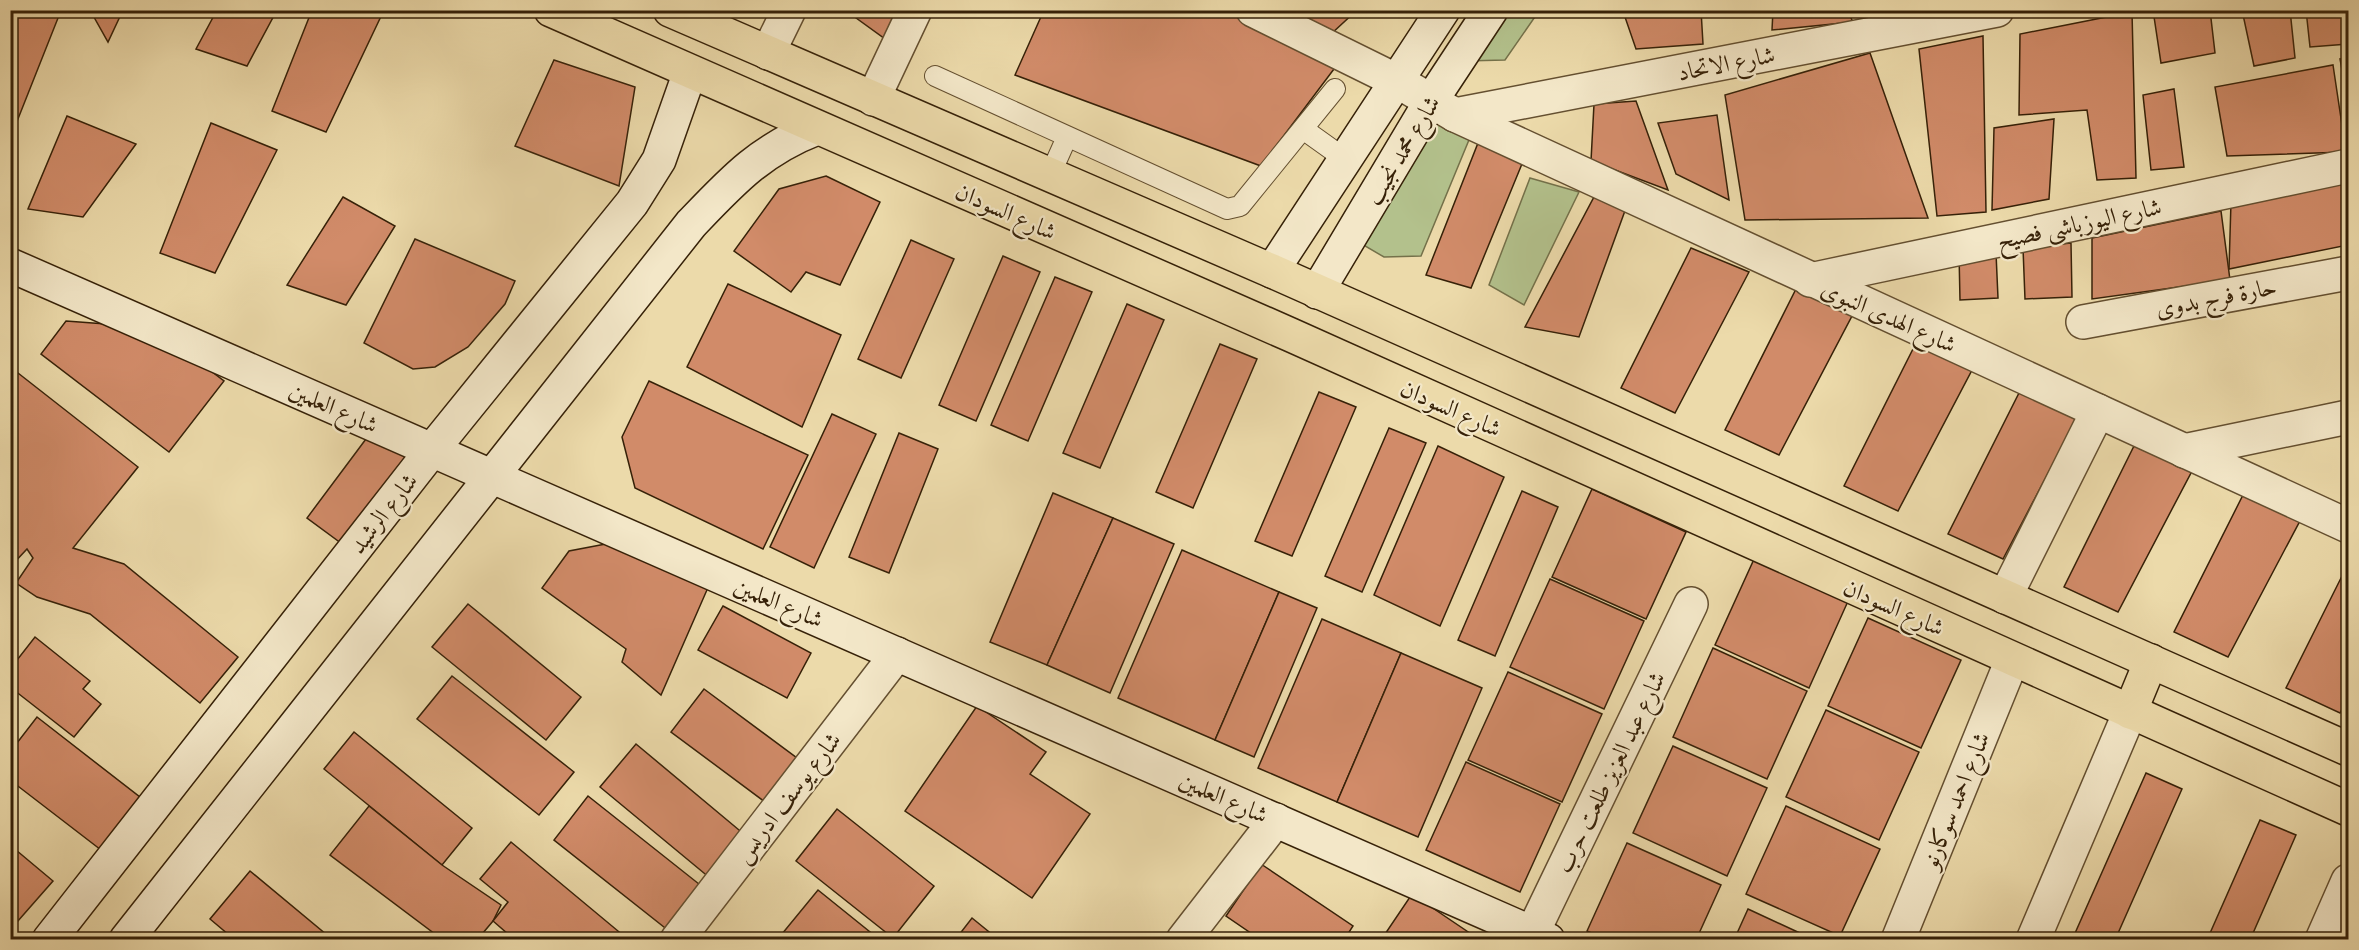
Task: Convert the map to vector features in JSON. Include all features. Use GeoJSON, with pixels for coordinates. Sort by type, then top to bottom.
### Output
{"type":"FeatureCollection","features":[{"type":"Feature","properties":{"kind":"main road","name":"شارع السودان"},"geometry":{"type":"LineString","coordinates":[[551,10],[1301,340],[2349,809]]}},
{"type":"Feature","properties":{"kind":"main road","name":"شارع السودان"},"geometry":{"type":"LineString","coordinates":[[670,10],[1272,271],[2349,749]]}},
{"type":"Feature","properties":{"kind":"main road"},"geometry":{"type":"LineString","coordinates":[[2130,712],[2151,661]]}},
{"type":"Feature","properties":{"kind":"street"},"geometry":{"type":"LineString","coordinates":[[768,53],[789,10]]}},
{"type":"Feature","properties":{"kind":"street"},"geometry":{"type":"LineString","coordinates":[[873,99],[915,10]]}},
{"type":"Feature","properties":{"kind":"street","name":"شارع الهدى النبوى"},"geometry":{"type":"LineString","coordinates":[[1253,10],[1397,81],[1443,108],[1810,280],[2349,526]]}},
{"type":"Feature","properties":{"kind":"street","name":"شارع محمد نجيب"},"geometry":{"type":"LineString","coordinates":[[1272,271],[1443,10]]}},
{"type":"Feature","properties":{"kind":"street","name":"شارع محمد نجيب"},"geometry":{"type":"LineString","coordinates":[[1317,292],[1443,108],[1491,10]]}},
{"type":"Feature","properties":{"kind":"street","name":"شارع الاتحاد"},"geometry":{"type":"LineString","coordinates":[[1443,108],[1997,10]]}},
{"type":"Feature","properties":{"kind":"street","name":"شارع الرشيد"},"geometry":{"type":"LineString","coordinates":[[49,939],[432,450],[632,203],[659,160],[690,72]]}},
{"type":"Feature","properties":{"kind":"street"},"geometry":{"type":"LineString","coordinates":[[126,939],[691,224],[728,185],[770,150],[817,128]]}},
{"type":"Feature","properties":{"kind":"street","name":"شارع اليوزباشى فصيح"},"geometry":{"type":"LineString","coordinates":[[1810,280],[2349,166]]}},
{"type":"Feature","properties":{"kind":"street","name":"شارع العلمين"},"geometry":{"type":"LineString","coordinates":[[14,273],[432,450],[1276,820],[1537,937]]}},
{"type":"Feature","properties":{"kind":"street","name":"حارة فرج بدوى"},"geometry":{"type":"LineString","coordinates":[[2083,322],[2349,273]]}},
{"type":"Feature","properties":{"kind":"street"},"geometry":{"type":"LineString","coordinates":[[2005,597],[2098,411]]}},
{"type":"Feature","properties":{"kind":"street"},"geometry":{"type":"LineString","coordinates":[[2184,451],[2349,417]]}},
{"type":"Feature","properties":{"kind":"street","name":"شارع عبد العزيز طلعت حرب"},"geometry":{"type":"LineString","coordinates":[[1537,937],[1691,604]]}},
{"type":"Feature","properties":{"kind":"street","name":"شارع يوسف ادريس"},"geometry":{"type":"LineString","coordinates":[[677,939],[897,654]]}},
{"type":"Feature","properties":{"kind":"street","name":"شارع احمد سوكارنو"},"geometry":{"type":"LineString","coordinates":[[1898,939],[2012,660]]}},
{"type":"Feature","properties":{"kind":"street"},"geometry":{"type":"LineString","coordinates":[[2033,939],[2130,712]]}},
{"type":"Feature","properties":{"kind":"street"},"geometry":{"type":"LineString","coordinates":[[1183,939],[1276,820]]}},
{"type":"Feature","properties":{"kind":"street"},"geometry":{"type":"LineString","coordinates":[[2322,939],[2349,881]]}},
{"type":"Feature","properties":{"kind":"lane"},"geometry":{"type":"LineString","coordinates":[[935,76],[1227,209],[1240,206],[1335,88]]}},
{"type":"Feature","properties":{"kind":"lane"},"geometry":{"type":"LineString","coordinates":[[1303,129],[1346,159]]}},
{"type":"Feature","properties":{"kind":"lane"},"geometry":{"type":"LineString","coordinates":[[1050,175],[1067,137]]}},
{"type":"Feature","properties":{"kind":"green space"},"geometry":{"type":"Polygon","coordinates":[[[1500,11],[1539,11],[1505,60],[1465,61],[1500,11]]]}},
{"type":"Feature","properties":{"kind":"green space"},"geometry":{"type":"Polygon","coordinates":[[[1437,114],[1471,135],[1421,256],[1384,257],[1360,243],[1437,114]]]}},
{"type":"Feature","properties":{"kind":"green space"},"geometry":{"type":"Polygon","coordinates":[[[1530,178],[1579,192],[1524,305],[1489,285],[1530,178]]]}},
{"type":"Feature","properties":{"kind":"building"},"geometry":{"type":"Polygon","coordinates":[[[10,10],[52,10],[60,13],[10,139],[10,10]]]}},
{"type":"Feature","properties":{"kind":"building"},"geometry":{"type":"Polygon","coordinates":[[[90,10],[123,10],[108,42],[90,10]]]}},
{"type":"Feature","properties":{"kind":"building"},"geometry":{"type":"Polygon","coordinates":[[[217,10],[277,10],[247,66],[196,49],[217,10]]]}},
{"type":"Feature","properties":{"kind":"building"},"geometry":{"type":"Polygon","coordinates":[[[312,10],[384,10],[326,132],[272,111],[312,10]]]}},
{"type":"Feature","properties":{"kind":"building"},"geometry":{"type":"Polygon","coordinates":[[[854,10],[901,10],[888,41],[852,15],[854,10]]]}},
{"type":"Feature","properties":{"kind":"building"},"geometry":{"type":"Polygon","coordinates":[[[1044,10],[1230,10],[1340,61],[1261,166],[1015,75],[1044,10]]]}},
{"type":"Feature","properties":{"kind":"building"},"geometry":{"type":"Polygon","coordinates":[[[1297,10],[1357,10],[1331,34],[1297,10]]]}},
{"type":"Feature","properties":{"kind":"building"},"geometry":{"type":"Polygon","coordinates":[[[1609,10],[1701,10],[1703,44],[1636,49],[1625,17],[1609,10]]]}},
{"type":"Feature","properties":{"kind":"building"},"geometry":{"type":"Polygon","coordinates":[[[1773,10],[1847,10],[1853,22],[1772,30],[1773,10]]]}},
{"type":"Feature","properties":{"kind":"building"},"geometry":{"type":"Polygon","coordinates":[[[2153,10],[2210,10],[2215,53],[2161,63],[2153,10]]]}},
{"type":"Feature","properties":{"kind":"building"},"geometry":{"type":"Polygon","coordinates":[[[2242,10],[2290,10],[2295,58],[2254,66],[2242,10]]]}},
{"type":"Feature","properties":{"kind":"building"},"geometry":{"type":"Polygon","coordinates":[[[2306,10],[2348,10],[2348,44],[2310,47],[2306,10]]]}},
{"type":"Feature","properties":{"kind":"building"},"geometry":{"type":"Polygon","coordinates":[[[2132,12],[2136,178],[2097,180],[2087,110],[2019,115],[2020,34],[2132,12]]]}},
{"type":"Feature","properties":{"kind":"building"},"geometry":{"type":"Polygon","coordinates":[[[1983,36],[1986,212],[1937,216],[1919,49],[1983,36]]]}},
{"type":"Feature","properties":{"kind":"building"},"geometry":{"type":"Polygon","coordinates":[[[1870,53],[1928,218],[1745,220],[1725,95],[1870,53]]]}},
{"type":"Feature","properties":{"kind":"building"},"geometry":{"type":"Polygon","coordinates":[[[2348,58],[2348,103],[2340,59],[2348,58]]]}},
{"type":"Feature","properties":{"kind":"building"},"geometry":{"type":"Polygon","coordinates":[[[554,60],[635,87],[619,186],[515,146],[554,60]]]}},
{"type":"Feature","properties":{"kind":"building"},"geometry":{"type":"Polygon","coordinates":[[[2333,65],[2346,152],[2227,156],[2215,87],[2333,65]]]}},
{"type":"Feature","properties":{"kind":"building"},"geometry":{"type":"Polygon","coordinates":[[[2174,89],[2184,167],[2151,170],[2143,95],[2174,89]]]}},
{"type":"Feature","properties":{"kind":"building"},"geometry":{"type":"Polygon","coordinates":[[[1636,101],[1668,190],[1591,161],[1594,104],[1636,101]]]}},
{"type":"Feature","properties":{"kind":"building"},"geometry":{"type":"Polygon","coordinates":[[[1717,115],[1729,200],[1676,174],[1658,123],[1717,115]]]}},
{"type":"Feature","properties":{"kind":"building"},"geometry":{"type":"Polygon","coordinates":[[[67,116],[136,144],[83,217],[28,209],[67,116]]]}},
{"type":"Feature","properties":{"kind":"building"},"geometry":{"type":"Polygon","coordinates":[[[2054,119],[2049,199],[1992,210],[1994,128],[2054,119]]]}},
{"type":"Feature","properties":{"kind":"building"},"geometry":{"type":"Polygon","coordinates":[[[211,123],[277,150],[215,273],[160,253],[211,123]]]}},
{"type":"Feature","properties":{"kind":"building"},"geometry":{"type":"Polygon","coordinates":[[[1478,143],[1524,159],[1471,288],[1426,275],[1478,143]]]}},
{"type":"Feature","properties":{"kind":"building"},"geometry":{"type":"Polygon","coordinates":[[[826,176],[880,202],[840,285],[806,272],[791,292],[734,251],[779,189],[826,176]]]}},
{"type":"Feature","properties":{"kind":"building"},"geometry":{"type":"Polygon","coordinates":[[[2348,181],[2348,245],[2229,269],[2231,202],[2348,181]]]}},
{"type":"Feature","properties":{"kind":"building"},"geometry":{"type":"Polygon","coordinates":[[[343,197],[395,226],[346,305],[287,285],[343,197]]]}},
{"type":"Feature","properties":{"kind":"building"},"geometry":{"type":"Polygon","coordinates":[[[1594,197],[1626,208],[1579,337],[1525,327],[1594,197]]]}},
{"type":"Feature","properties":{"kind":"building"},"geometry":{"type":"Polygon","coordinates":[[[2221,211],[2230,280],[2092,299],[2092,238],[2221,211]]]}},
{"type":"Feature","properties":{"kind":"building"},"geometry":{"type":"Polygon","coordinates":[[[415,239],[515,281],[505,304],[468,347],[435,367],[413,369],[364,343],[415,239]]]}},
{"type":"Feature","properties":{"kind":"building"},"geometry":{"type":"Polygon","coordinates":[[[911,240],[954,259],[901,378],[858,359],[911,240]]]}},
{"type":"Feature","properties":{"kind":"building"},"geometry":{"type":"Polygon","coordinates":[[[2071,243],[2072,297],[2025,299],[2023,248],[2071,243]]]}},
{"type":"Feature","properties":{"kind":"building"},"geometry":{"type":"Polygon","coordinates":[[[1691,248],[1749,272],[1675,413],[1621,388],[1691,248]]]}},
{"type":"Feature","properties":{"kind":"building"},"geometry":{"type":"Polygon","coordinates":[[[1959,253],[1996,253],[1998,298],[1960,300],[1959,253]]]}},
{"type":"Feature","properties":{"kind":"building"},"geometry":{"type":"Polygon","coordinates":[[[1003,256],[1040,272],[976,421],[939,405],[1003,256]]]}},
{"type":"Feature","properties":{"kind":"building"},"geometry":{"type":"Polygon","coordinates":[[[1055,277],[1092,292],[1028,441],[991,425],[1055,277]]]}},
{"type":"Feature","properties":{"kind":"building"},"geometry":{"type":"Polygon","coordinates":[[[728,284],[841,335],[802,427],[687,367],[728,284]]]}},
{"type":"Feature","properties":{"kind":"building"},"geometry":{"type":"Polygon","coordinates":[[[1796,289],[1853,314],[1779,455],[1725,430],[1796,289]]]}},
{"type":"Feature","properties":{"kind":"building"},"geometry":{"type":"Polygon","coordinates":[[[1127,304],[1164,320],[1100,468],[1063,453],[1127,304]]]}},
{"type":"Feature","properties":{"kind":"building"},"geometry":{"type":"Polygon","coordinates":[[[66,321],[106,324],[195,359],[224,381],[169,452],[41,354],[66,321]]]}},
{"type":"Feature","properties":{"kind":"building"},"geometry":{"type":"Polygon","coordinates":[[[1220,344],[1257,359],[1193,508],[1156,492],[1220,344]]]}},
{"type":"Feature","properties":{"kind":"building"},"geometry":{"type":"Polygon","coordinates":[[[1915,345],[1972,370],[1898,511],[1844,486],[1915,345]]]}},
{"type":"Feature","properties":{"kind":"building"},"geometry":{"type":"Polygon","coordinates":[[[18,373],[138,467],[73,548],[124,564],[238,657],[200,703],[90,614],[37,597],[16,583],[33,558],[27,549],[10,567],[10,383],[18,373]]]}},
{"type":"Feature","properties":{"kind":"building"},"geometry":{"type":"Polygon","coordinates":[[[649,381],[808,455],[763,549],[635,488],[622,437],[649,381]]]}},
{"type":"Feature","properties":{"kind":"building"},"geometry":{"type":"Polygon","coordinates":[[[1319,392],[1356,407],[1292,556],[1255,541],[1319,392]]]}},
{"type":"Feature","properties":{"kind":"building"},"geometry":{"type":"Polygon","coordinates":[[[2019,393],[2077,418],[2003,559],[1948,534],[2019,393]]]}},
{"type":"Feature","properties":{"kind":"building"},"geometry":{"type":"Polygon","coordinates":[[[832,414],[876,434],[814,568],[770,547],[832,414]]]}},
{"type":"Feature","properties":{"kind":"building"},"geometry":{"type":"Polygon","coordinates":[[[1389,428],[1426,443],[1362,592],[1325,576],[1389,428]]]}},
{"type":"Feature","properties":{"kind":"building"},"geometry":{"type":"Polygon","coordinates":[[[899,433],[938,449],[889,573],[849,557],[899,433]]]}},
{"type":"Feature","properties":{"kind":"building"},"geometry":{"type":"Polygon","coordinates":[[[366,439],[418,457],[349,549],[307,518],[366,439]]]}},
{"type":"Feature","properties":{"kind":"building"},"geometry":{"type":"Polygon","coordinates":[[[1438,446],[1504,477],[1440,626],[1374,595],[1438,446]]]}},
{"type":"Feature","properties":{"kind":"building"},"geometry":{"type":"Polygon","coordinates":[[[2134,446],[2192,471],[2118,612],[2064,587],[2134,446]]]}},
{"type":"Feature","properties":{"kind":"building"},"geometry":{"type":"Polygon","coordinates":[[[1592,489],[1686,532],[1646,619],[1552,577],[1592,489]]]}},
{"type":"Feature","properties":{"kind":"building"},"geometry":{"type":"Polygon","coordinates":[[[1522,491],[1558,507],[1495,656],[1458,640],[1522,491]]]}},
{"type":"Feature","properties":{"kind":"building"},"geometry":{"type":"Polygon","coordinates":[[[2245,491],[2302,517],[2228,657],[2174,632],[2245,491]]]}},
{"type":"Feature","properties":{"kind":"building"},"geometry":{"type":"Polygon","coordinates":[[[1053,493],[1113,518],[1047,665],[990,642],[1053,493]]]}},
{"type":"Feature","properties":{"kind":"building"},"geometry":{"type":"Polygon","coordinates":[[[1113,518],[1174,544],[1110,693],[1047,665],[1113,518]]]}},
{"type":"Feature","properties":{"kind":"building"},"geometry":{"type":"Polygon","coordinates":[[[616,542],[710,583],[661,695],[622,662],[626,649],[542,588],[569,551],[616,542]]]}},
{"type":"Feature","properties":{"kind":"building"},"geometry":{"type":"Polygon","coordinates":[[[1182,550],[1279,592],[1215,740],[1118,698],[1182,550]]]}},
{"type":"Feature","properties":{"kind":"building"},"geometry":{"type":"Polygon","coordinates":[[[1755,557],[1849,599],[1809,688],[1715,645],[1755,557]]]}},
{"type":"Feature","properties":{"kind":"building"},"geometry":{"type":"Polygon","coordinates":[[[2348,564],[2348,697],[2340,713],[2286,688],[2348,564]]]}},
{"type":"Feature","properties":{"kind":"building"},"geometry":{"type":"Polygon","coordinates":[[[1550,579],[1644,621],[1604,709],[1510,667],[1550,579]]]}},
{"type":"Feature","properties":{"kind":"building"},"geometry":{"type":"Polygon","coordinates":[[[1279,592],[1317,608],[1254,757],[1215,740],[1279,592]]]}},
{"type":"Feature","properties":{"kind":"building"},"geometry":{"type":"Polygon","coordinates":[[[468,604],[581,697],[546,740],[432,647],[468,604]]]}},
{"type":"Feature","properties":{"kind":"building"},"geometry":{"type":"Polygon","coordinates":[[[723,606],[811,653],[787,698],[698,650],[723,606]]]}},
{"type":"Feature","properties":{"kind":"building"},"geometry":{"type":"Polygon","coordinates":[[[1868,618],[1961,660],[1921,748],[1828,706],[1868,618]]]}},
{"type":"Feature","properties":{"kind":"building"},"geometry":{"type":"Polygon","coordinates":[[[1322,619],[1401,653],[1337,802],[1258,768],[1322,619]]]}},
{"type":"Feature","properties":{"kind":"building"},"geometry":{"type":"Polygon","coordinates":[[[35,637],[90,681],[83,689],[101,704],[74,737],[10,687],[10,669],[35,637]]]}},
{"type":"Feature","properties":{"kind":"building"},"geometry":{"type":"Polygon","coordinates":[[[1713,648],[1807,691],[1767,779],[1673,737],[1713,648]]]}},
{"type":"Feature","properties":{"kind":"building"},"geometry":{"type":"Polygon","coordinates":[[[1401,653],[1482,688],[1418,837],[1337,802],[1401,653]]]}},
{"type":"Feature","properties":{"kind":"building"},"geometry":{"type":"Polygon","coordinates":[[[1508,672],[1602,714],[1562,802],[1468,760],[1508,672]]]}},
{"type":"Feature","properties":{"kind":"building"},"geometry":{"type":"Polygon","coordinates":[[[452,676],[574,772],[539,815],[417,719],[452,676]]]}},
{"type":"Feature","properties":{"kind":"building"},"geometry":{"type":"Polygon","coordinates":[[[704,689],[801,761],[769,805],[671,732],[704,689]]]}},
{"type":"Feature","properties":{"kind":"building"},"geometry":{"type":"Polygon","coordinates":[[[977,706],[1046,752],[1030,774],[1090,814],[1032,898],[905,811],[977,706]]]}},
{"type":"Feature","properties":{"kind":"building"},"geometry":{"type":"Polygon","coordinates":[[[1826,710],[1919,752],[1879,840],[1786,797],[1826,710]]]}},
{"type":"Feature","properties":{"kind":"building"},"geometry":{"type":"Polygon","coordinates":[[[37,717],[145,801],[105,853],[10,780],[10,752],[37,717]]]}},
{"type":"Feature","properties":{"kind":"building"},"geometry":{"type":"Polygon","coordinates":[[[354,732],[472,828],[442,865],[324,769],[354,732]]]}},
{"type":"Feature","properties":{"kind":"building"},"geometry":{"type":"Polygon","coordinates":[[[636,744],[751,840],[716,883],[600,787],[636,744]]]}},
{"type":"Feature","properties":{"kind":"building"},"geometry":{"type":"Polygon","coordinates":[[[1673,746],[1767,788],[1727,876],[1633,833],[1673,746]]]}},
{"type":"Feature","properties":{"kind":"building"},"geometry":{"type":"Polygon","coordinates":[[[1466,762],[1560,804],[1520,892],[1426,850],[1466,762]]]}},
{"type":"Feature","properties":{"kind":"building"},"geometry":{"type":"Polygon","coordinates":[[[2146,773],[2182,789],[2115,940],[2072,940],[2146,773]]]}},
{"type":"Feature","properties":{"kind":"building"},"geometry":{"type":"Polygon","coordinates":[[[588,796],[704,888],[669,931],[554,840],[588,796]]]}},
{"type":"Feature","properties":{"kind":"building"},"geometry":{"type":"Polygon","coordinates":[[[369,806],[442,865],[501,905],[493,921],[477,940],[443,940],[330,855],[369,806]]]}},
{"type":"Feature","properties":{"kind":"building"},"geometry":{"type":"Polygon","coordinates":[[[1786,806],[1880,849],[1840,936],[1746,894],[1786,806]]]}},
{"type":"Feature","properties":{"kind":"building"},"geometry":{"type":"Polygon","coordinates":[[[837,809],[934,886],[893,938],[796,861],[837,809]]]}},
{"type":"Feature","properties":{"kind":"building"},"geometry":{"type":"Polygon","coordinates":[[[2260,820],[2296,835],[2250,940],[2207,940],[2260,820]]]}},
{"type":"Feature","properties":{"kind":"building"},"geometry":{"type":"Polygon","coordinates":[[[511,842],[624,936],[621,940],[601,940],[597,936],[595,940],[515,940],[493,921],[508,902],[480,879],[511,842]]]}},
{"type":"Feature","properties":{"kind":"building"},"geometry":{"type":"Polygon","coordinates":[[[1627,843],[1721,885],[1696,940],[1607,940],[1587,931],[1627,843]]]}},
{"type":"Feature","properties":{"kind":"building"},"geometry":{"type":"Polygon","coordinates":[[[10,845],[53,881],[10,930],[10,845]]]}},
{"type":"Feature","properties":{"kind":"building"},"geometry":{"type":"Polygon","coordinates":[[[1261,864],[1353,926],[1344,940],[1261,940],[1226,916],[1261,864]]]}},
{"type":"Feature","properties":{"kind":"building"},"geometry":{"type":"Polygon","coordinates":[[[250,871],[333,940],[235,940],[210,919],[250,871]]]}},
{"type":"Feature","properties":{"kind":"building"},"geometry":{"type":"Polygon","coordinates":[[[818,890],[880,940],[777,940],[818,890]]]}},
{"type":"Feature","properties":{"kind":"building"},"geometry":{"type":"Polygon","coordinates":[[[1412,894],[1480,940],[1381,940],[1412,894]]]}},
{"type":"Feature","properties":{"kind":"building"},"geometry":{"type":"Polygon","coordinates":[[[1748,909],[1815,940],[1734,940],[1748,909]]]}},
{"type":"Feature","properties":{"kind":"building"},"geometry":{"type":"Polygon","coordinates":[[[972,918],[999,940],[955,940],[972,918]]]}}]}
